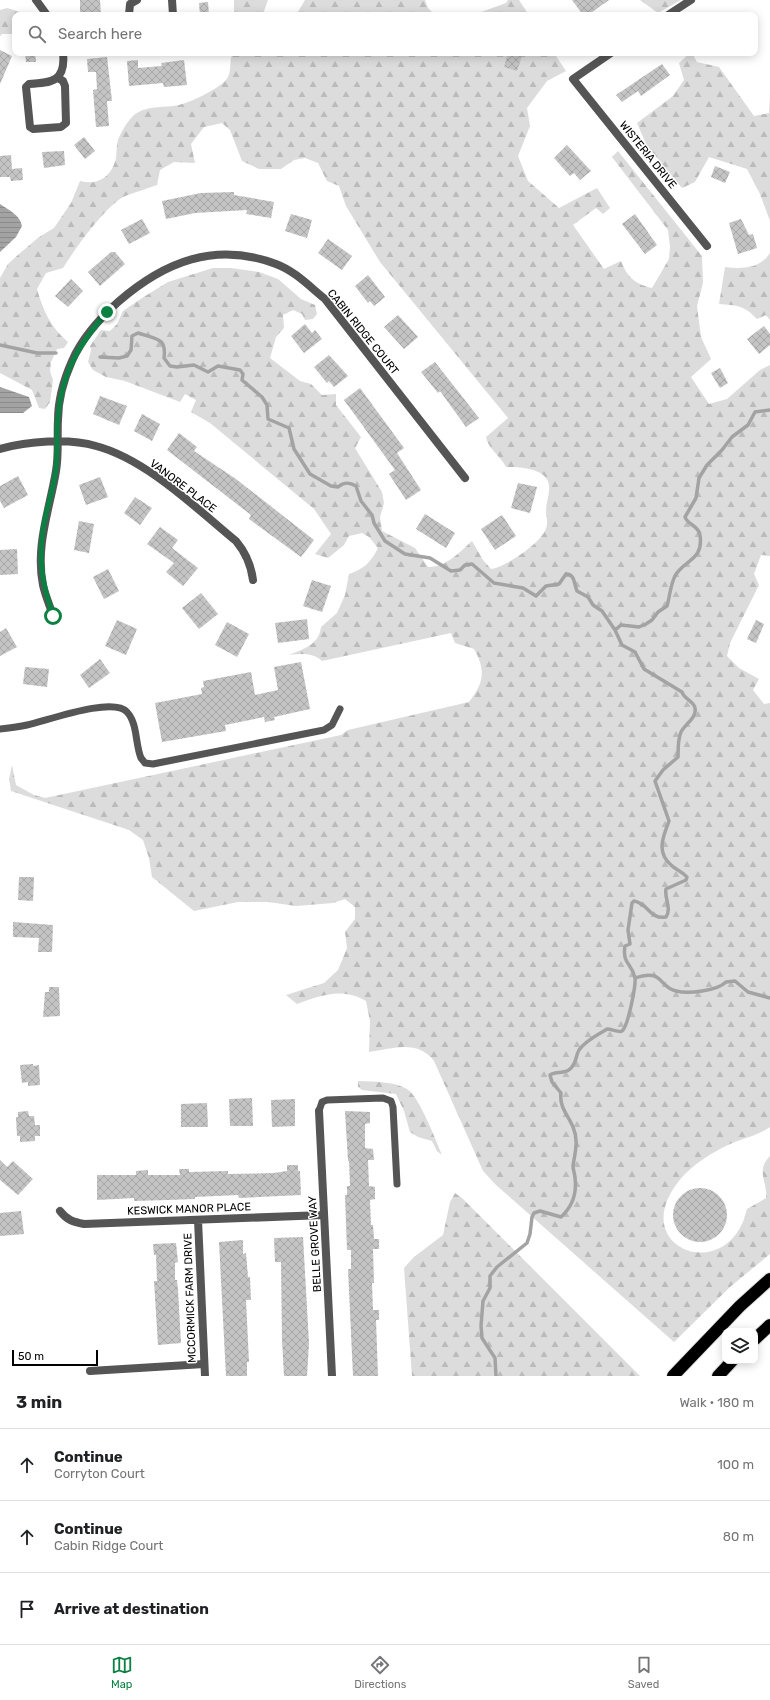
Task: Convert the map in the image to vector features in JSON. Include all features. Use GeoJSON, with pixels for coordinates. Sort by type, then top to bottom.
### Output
{"type":"FeatureCollection","features":[{"type":"Feature","properties":{"kind":"highway"},"geometry":{"type":"LineString","coordinates":[[673,1376],[740,1306],[770,1279]]}},
{"type":"Feature","properties":{"kind":"highway"},"geometry":{"type":"LineString","coordinates":[[758,1336],[770,1325]]}},
{"type":"Feature","properties":{"kind":"highway"},"geometry":{"type":"LineString","coordinates":[[718,1376],[729,1364]]}},
{"type":"Feature","properties":{"kind":"street"},"geometry":{"type":"LineString","coordinates":[[36,0],[45,12]]}},
{"type":"Feature","properties":{"kind":"street"},"geometry":{"type":"LineString","coordinates":[[129,12],[130,4],[137,0]]}},
{"type":"Feature","properties":{"kind":"street"},"geometry":{"type":"LineString","coordinates":[[172,0],[173,12]]}},
{"type":"Feature","properties":{"kind":"street"},"geometry":{"type":"LineString","coordinates":[[673,12],[691,0]]}},
{"type":"Feature","properties":{"kind":"street"},"geometry":{"type":"LineString","coordinates":[[58,78],[65,86],[66,123],[61,127],[33,129],[30,127],[26,87],[29,84],[52,82],[58,78],[62,69],[63,56]]}},
{"type":"Feature","properties":{"kind":"street","name":"WISTERIA DRIVE"},"geometry":{"type":"LineString","coordinates":[[606,56],[573,78],[706,246]]}},
{"type":"Feature","properties":{"kind":"street","name":"CABIN RIDGE COURT"},"geometry":{"type":"LineString","coordinates":[[53,616],[43,585],[41,553],[43,530],[56,468],[59,412],[65,377],[72,361],[88,333],[107,312],[134,288],[156,273],[191,258],[220,254],[251,257],[277,265],[296,275],[325,299],[465,478]]}},
{"type":"Feature","properties":{"kind":"street","name":"VANORE PLACE"},"geometry":{"type":"LineString","coordinates":[[0,449],[34,443],[86,444],[97,446],[133,462],[156,477],[236,541],[250,562],[254,580]]}},
{"type":"Feature","properties":{"kind":"street","name":"BELLE GROVE WAY"},"geometry":{"type":"LineString","coordinates":[[320,1111],[332,1376]]}},
{"type":"Feature","properties":{"kind":"street","name":"KESWICK MANOR PLACE"},"geometry":{"type":"LineString","coordinates":[[60,1211],[69,1220],[84,1224],[324,1215]]}},
{"type":"Feature","properties":{"kind":"street","name":"MCCORMICK FARM DRIVE"},"geometry":{"type":"LineString","coordinates":[[198,1220],[205,1376]]}},
{"type":"Feature","properties":{"kind":"street"},"geometry":{"type":"LineString","coordinates":[[90,1370],[204,1364]]}},
{"type":"Feature","properties":{"kind":"lane"},"geometry":{"type":"LineString","coordinates":[[0,729],[28,725],[61,715],[117,706],[128,712],[133,721],[141,758],[145,763],[153,764],[324,730],[332,725],[340,709]]}},
{"type":"Feature","properties":{"kind":"lane"},"geometry":{"type":"LineString","coordinates":[[320,1111],[322,1102],[327,1100],[383,1098],[391,1101],[393,1107],[397,1184]]}},
{"type":"Feature","properties":{"kind":"green space"},"geometry":{"type":"Polygon","coordinates":[[[234,0],[268,0],[264,12],[234,12],[234,0]]]}},
{"type":"Feature","properties":{"kind":"green space"},"geometry":{"type":"Polygon","coordinates":[[[305,0],[425,0],[428,8],[432,12],[298,12],[305,0]]]}},
{"type":"Feature","properties":{"kind":"green space"},"geometry":{"type":"Polygon","coordinates":[[[508,0],[519,0],[527,12],[481,12],[506,3],[508,0]]]}},
{"type":"Feature","properties":{"kind":"green space"},"geometry":{"type":"Polygon","coordinates":[[[640,0],[681,0],[660,12],[657,12],[640,0]]]}},
{"type":"Feature","properties":{"kind":"green space"},"geometry":{"type":"Polygon","coordinates":[[[7,8],[21,12],[12,12],[12,34],[2,34],[0,36],[0,10],[7,8]]]}},
{"type":"Feature","properties":{"kind":"green space"},"geometry":{"type":"Polygon","coordinates":[[[232,56],[556,56],[566,71],[547,81],[527,108],[530,126],[518,156],[528,181],[559,208],[597,188],[610,208],[603,214],[596,208],[573,225],[604,269],[621,261],[632,279],[652,288],[669,259],[670,247],[668,230],[612,157],[618,151],[702,256],[703,283],[697,306],[701,337],[711,359],[691,377],[709,404],[727,399],[760,370],[770,365],[770,556],[761,555],[754,574],[759,585],[730,643],[727,656],[739,668],[759,679],[753,690],[764,704],[770,703],[770,1127],[760,1133],[722,1148],[689,1170],[668,1198],[664,1218],[668,1234],[679,1246],[694,1252],[711,1251],[728,1243],[741,1226],[747,1209],[766,1198],[763,1167],[770,1156],[770,1254],[730,1287],[674,1342],[496,1185],[483,1171],[434,1061],[427,1054],[420,1050],[404,1047],[369,1052],[370,1021],[366,1001],[357,997],[340,993],[323,995],[297,1004],[286,995],[324,983],[338,970],[347,948],[345,932],[355,919],[355,907],[345,899],[333,903],[296,906],[268,902],[238,902],[194,911],[152,877],[149,858],[143,840],[129,830],[11,791],[9,779],[12,765],[16,785],[34,795],[45,798],[341,735],[348,730],[469,702],[478,689],[482,676],[482,670],[478,657],[474,649],[455,643],[451,633],[322,661],[310,655],[289,655],[310,646],[314,642],[320,633],[321,627],[337,613],[345,595],[349,574],[359,570],[366,564],[373,557],[378,548],[369,537],[362,533],[349,536],[344,545],[328,558],[315,554],[331,534],[314,509],[210,423],[191,412],[196,400],[185,394],[180,402],[125,381],[106,377],[93,370],[88,362],[91,350],[90,346],[101,330],[110,331],[117,324],[123,311],[168,282],[213,268],[231,268],[259,272],[278,279],[301,299],[315,305],[317,314],[313,319],[305,320],[302,314],[293,310],[283,315],[284,328],[276,337],[270,358],[300,381],[311,384],[322,395],[336,394],[336,405],[361,437],[355,448],[382,492],[384,503],[380,517],[382,531],[415,548],[428,567],[434,567],[446,562],[472,541],[483,560],[491,569],[512,560],[529,549],[541,537],[546,528],[546,507],[549,486],[544,475],[525,468],[506,467],[489,445],[486,437],[508,418],[380,262],[346,206],[339,186],[327,181],[318,163],[305,158],[294,160],[281,169],[259,169],[242,161],[230,130],[222,123],[204,127],[191,144],[195,163],[174,162],[160,170],[157,185],[125,196],[117,201],[91,229],[63,268],[46,273],[37,289],[39,297],[48,318],[56,330],[68,342],[64,348],[57,349],[51,362],[50,371],[53,380],[50,402],[45,409],[39,408],[32,390],[0,373],[0,278],[8,264],[39,237],[54,228],[71,203],[80,181],[98,181],[107,175],[114,165],[117,142],[122,130],[133,116],[138,112],[149,108],[179,105],[216,88],[225,81],[229,75],[232,56]]]}},
{"type":"Feature","properties":{"kind":"green space"},"geometry":{"type":"Polygon","coordinates":[[[687,56],[694,56],[697,62],[719,67],[754,116],[769,113],[770,94],[770,221],[760,194],[747,169],[709,157],[695,182],[682,188],[647,146],[637,123],[673,96],[684,80],[679,63],[687,56]]]}},
{"type":"Feature","properties":{"kind":"green space"},"geometry":{"type":"Polygon","coordinates":[[[770,253],[770,320],[766,315],[757,319],[749,311],[740,307],[719,304],[725,267],[750,267],[761,262],[770,253]]]}},
{"type":"Feature","properties":{"kind":"green space"},"geometry":{"type":"Polygon","coordinates":[[[358,1081],[390,1083],[402,1086],[412,1093],[422,1109],[442,1155],[437,1151],[432,1141],[418,1137],[410,1132],[404,1111],[396,1094],[362,1090],[358,1087],[358,1081]]]}},
{"type":"Feature","properties":{"kind":"green space"},"geometry":{"type":"Polygon","coordinates":[[[455,1193],[462,1198],[640,1376],[412,1376],[404,1268],[414,1257],[443,1235],[450,1202],[455,1193]]]}},
{"type":"Feature","properties":{"kind":"shaded area"},"geometry":{"type":"Polygon","coordinates":[[[0,204],[17,216],[22,226],[16,237],[0,252],[0,204]]]}},
{"type":"Feature","properties":{"kind":"shaded area"},"geometry":{"type":"Polygon","coordinates":[[[0,387],[29,397],[32,406],[23,413],[0,413],[0,387]]]}},
{"type":"Feature","properties":{"kind":"building"},"geometry":{"type":"Polygon","coordinates":[[[80,0],[100,0],[101,12],[80,12],[80,0]]]}},
{"type":"Feature","properties":{"kind":"building"},"geometry":{"type":"Polygon","coordinates":[[[572,0],[609,0],[592,12],[581,12],[572,0]]]}},
{"type":"Feature","properties":{"kind":"building"},"geometry":{"type":"Polygon","coordinates":[[[208,2],[209,12],[200,12],[199,3],[208,2]]]}},
{"type":"Feature","properties":{"kind":"building"},"geometry":{"type":"Polygon","coordinates":[[[0,50],[12,56],[0,84],[0,50]]]}},
{"type":"Feature","properties":{"kind":"building"},"geometry":{"type":"Polygon","coordinates":[[[25,56],[35,56],[36,62],[26,62],[25,56]]]}},
{"type":"Feature","properties":{"kind":"building"},"geometry":{"type":"Polygon","coordinates":[[[507,56],[522,56],[517,71],[504,67],[507,56]]]}},
{"type":"Feature","properties":{"kind":"building"},"geometry":{"type":"Polygon","coordinates":[[[107,57],[112,101],[107,101],[109,126],[96,127],[93,90],[97,89],[96,72],[88,72],[87,59],[107,57]]]}},
{"type":"Feature","properties":{"kind":"building"},"geometry":{"type":"Polygon","coordinates":[[[138,60],[138,68],[162,66],[161,63],[184,60],[187,85],[164,87],[163,83],[129,86],[127,61],[138,60]]]}},
{"type":"Feature","properties":{"kind":"building"},"geometry":{"type":"Polygon","coordinates":[[[662,64],[670,75],[641,96],[638,91],[622,102],[616,95],[662,64]]]}},
{"type":"Feature","properties":{"kind":"building"},"geometry":{"type":"Polygon","coordinates":[[[84,137],[95,151],[85,159],[74,145],[84,137]]]}},
{"type":"Feature","properties":{"kind":"building"},"geometry":{"type":"Polygon","coordinates":[[[567,145],[591,171],[580,180],[574,173],[570,176],[554,158],[567,145]]]}},
{"type":"Feature","properties":{"kind":"building"},"geometry":{"type":"Polygon","coordinates":[[[64,151],[65,165],[44,168],[42,152],[64,151]]]}},
{"type":"Feature","properties":{"kind":"building"},"geometry":{"type":"Polygon","coordinates":[[[11,155],[12,169],[22,168],[23,180],[11,181],[10,177],[0,177],[0,156],[11,155]]]}},
{"type":"Feature","properties":{"kind":"building"},"geometry":{"type":"Polygon","coordinates":[[[715,166],[730,172],[725,183],[711,177],[715,166]]]}},
{"type":"Feature","properties":{"kind":"building"},"geometry":{"type":"Polygon","coordinates":[[[234,192],[234,195],[274,202],[271,218],[246,214],[247,210],[195,213],[166,219],[162,201],[201,193],[234,192]]]}},
{"type":"Feature","properties":{"kind":"building"},"geometry":{"type":"Polygon","coordinates":[[[291,214],[312,220],[307,238],[285,231],[291,214]]]}},
{"type":"Feature","properties":{"kind":"building"},"geometry":{"type":"Polygon","coordinates":[[[635,214],[657,245],[645,254],[622,224],[635,214]]]}},
{"type":"Feature","properties":{"kind":"building"},"geometry":{"type":"Polygon","coordinates":[[[142,219],[150,233],[129,244],[121,230],[142,219]]]}},
{"type":"Feature","properties":{"kind":"building"},"geometry":{"type":"Polygon","coordinates":[[[741,219],[749,235],[753,234],[757,248],[738,254],[729,223],[741,219]]]}},
{"type":"Feature","properties":{"kind":"building"},"geometry":{"type":"Polygon","coordinates":[[[328,239],[352,256],[342,270],[318,253],[328,239]]]}},
{"type":"Feature","properties":{"kind":"building"},"geometry":{"type":"Polygon","coordinates":[[[111,252],[115,252],[125,264],[100,286],[88,272],[111,252]]]}},
{"type":"Feature","properties":{"kind":"building"},"geometry":{"type":"Polygon","coordinates":[[[368,275],[385,297],[374,306],[370,301],[368,303],[355,286],[368,275]]]}},
{"type":"Feature","properties":{"kind":"building"},"geometry":{"type":"Polygon","coordinates":[[[71,279],[83,291],[68,307],[55,296],[71,279]]]}},
{"type":"Feature","properties":{"kind":"building"},"geometry":{"type":"Polygon","coordinates":[[[398,315],[418,337],[404,349],[384,327],[398,315]]]}},
{"type":"Feature","properties":{"kind":"building"},"geometry":{"type":"Polygon","coordinates":[[[305,324],[312,333],[315,330],[322,339],[304,353],[291,336],[305,324]]]}},
{"type":"Feature","properties":{"kind":"building"},"geometry":{"type":"Polygon","coordinates":[[[764,326],[770,334],[770,345],[759,354],[747,339],[764,326]]]}},
{"type":"Feature","properties":{"kind":"building"},"geometry":{"type":"Polygon","coordinates":[[[329,355],[348,376],[334,387],[329,381],[327,383],[314,367],[329,355]]]}},
{"type":"Feature","properties":{"kind":"building"},"geometry":{"type":"Polygon","coordinates":[[[435,362],[479,418],[466,427],[440,391],[438,393],[421,372],[435,362]]]}},
{"type":"Feature","properties":{"kind":"building"},"geometry":{"type":"Polygon","coordinates":[[[720,368],[728,383],[720,388],[711,373],[720,368]]]}},
{"type":"Feature","properties":{"kind":"building"},"geometry":{"type":"Polygon","coordinates":[[[360,388],[404,448],[397,453],[421,490],[406,500],[389,474],[395,470],[344,400],[360,388]]]}},
{"type":"Feature","properties":{"kind":"building"},"geometry":{"type":"Polygon","coordinates":[[[100,396],[127,406],[119,425],[93,414],[100,396]]]}},
{"type":"Feature","properties":{"kind":"building"},"geometry":{"type":"Polygon","coordinates":[[[142,414],[160,424],[152,441],[134,431],[142,414]]]}},
{"type":"Feature","properties":{"kind":"building"},"geometry":{"type":"Polygon","coordinates":[[[179,433],[197,447],[194,451],[236,479],[314,540],[301,557],[249,519],[251,515],[167,450],[179,433]]]}},
{"type":"Feature","properties":{"kind":"building"},"geometry":{"type":"Polygon","coordinates":[[[18,476],[28,495],[4,508],[0,501],[0,486],[18,476]]]}},
{"type":"Feature","properties":{"kind":"building"},"geometry":{"type":"Polygon","coordinates":[[[100,477],[108,497],[86,505],[79,485],[100,477]]]}},
{"type":"Feature","properties":{"kind":"building"},"geometry":{"type":"Polygon","coordinates":[[[518,483],[537,487],[530,513],[511,508],[518,483]]]}},
{"type":"Feature","properties":{"kind":"building"},"geometry":{"type":"Polygon","coordinates":[[[135,497],[152,508],[140,525],[124,513],[135,497]]]}},
{"type":"Feature","properties":{"kind":"building"},"geometry":{"type":"Polygon","coordinates":[[[425,514],[455,533],[446,548],[416,529],[425,514]]]}},
{"type":"Feature","properties":{"kind":"building"},"geometry":{"type":"Polygon","coordinates":[[[502,515],[516,536],[495,550],[481,529],[502,515]]]}},
{"type":"Feature","properties":{"kind":"building"},"geometry":{"type":"Polygon","coordinates":[[[79,521],[94,524],[89,553],[74,550],[79,521]]]}},
{"type":"Feature","properties":{"kind":"building"},"geometry":{"type":"Polygon","coordinates":[[[160,527],[178,540],[172,548],[198,568],[183,586],[166,572],[174,563],[147,544],[160,527]]]}},
{"type":"Feature","properties":{"kind":"building"},"geometry":{"type":"Polygon","coordinates":[[[17,549],[18,574],[0,575],[0,550],[17,549]]]}},
{"type":"Feature","properties":{"kind":"building"},"geometry":{"type":"Polygon","coordinates":[[[108,569],[119,591],[104,599],[93,577],[108,569]]]}},
{"type":"Feature","properties":{"kind":"building"},"geometry":{"type":"Polygon","coordinates":[[[312,580],[331,586],[322,612],[303,606],[312,580]]]}},
{"type":"Feature","properties":{"kind":"building"},"geometry":{"type":"Polygon","coordinates":[[[201,593],[218,614],[199,629],[182,608],[201,593]]]}},
{"type":"Feature","properties":{"kind":"building"},"geometry":{"type":"Polygon","coordinates":[[[307,619],[309,639],[278,643],[275,623],[307,619]]]}},
{"type":"Feature","properties":{"kind":"building"},"geometry":{"type":"Polygon","coordinates":[[[117,620],[137,629],[126,655],[105,646],[117,620]]]}},
{"type":"Feature","properties":{"kind":"building"},"geometry":{"type":"Polygon","coordinates":[[[756,620],[764,624],[756,643],[747,639],[756,620]]]}},
{"type":"Feature","properties":{"kind":"building"},"geometry":{"type":"Polygon","coordinates":[[[227,622],[249,634],[237,657],[215,645],[227,622]]]}},
{"type":"Feature","properties":{"kind":"building"},"geometry":{"type":"Polygon","coordinates":[[[6,628],[17,647],[0,656],[0,632],[6,628]]]}},
{"type":"Feature","properties":{"kind":"building"},"geometry":{"type":"Polygon","coordinates":[[[100,659],[110,673],[89,688],[80,675],[100,659]]]}},
{"type":"Feature","properties":{"kind":"building"},"geometry":{"type":"Polygon","coordinates":[[[301,662],[310,709],[274,717],[275,720],[265,722],[264,717],[225,725],[226,731],[162,742],[155,703],[202,694],[201,688],[204,687],[203,681],[251,672],[255,695],[278,690],[274,667],[301,662]]]}},
{"type":"Feature","properties":{"kind":"building"},"geometry":{"type":"Polygon","coordinates":[[[25,667],[49,669],[47,687],[23,684],[25,667]]]}},
{"type":"Feature","properties":{"kind":"building"},"geometry":{"type":"Polygon","coordinates":[[[19,877],[34,877],[33,901],[18,900],[19,877]]]}},
{"type":"Feature","properties":{"kind":"building"},"geometry":{"type":"Polygon","coordinates":[[[13,922],[53,925],[52,952],[38,952],[39,938],[13,937],[13,922]]]}},
{"type":"Feature","properties":{"kind":"building"},"geometry":{"type":"Polygon","coordinates":[[[49,987],[59,987],[60,1016],[43,1017],[45,992],[49,992],[49,987]]]}},
{"type":"Feature","properties":{"kind":"building"},"geometry":{"type":"Polygon","coordinates":[[[33,1064],[33,1066],[39,1065],[40,1085],[28,1086],[28,1082],[22,1083],[20,1065],[33,1064]]]}},
{"type":"Feature","properties":{"kind":"building"},"geometry":{"type":"Polygon","coordinates":[[[252,1098],[253,1126],[230,1126],[229,1099],[252,1098]]]}},
{"type":"Feature","properties":{"kind":"building"},"geometry":{"type":"Polygon","coordinates":[[[295,1099],[295,1126],[272,1127],[271,1100],[295,1099]]]}},
{"type":"Feature","properties":{"kind":"building"},"geometry":{"type":"Polygon","coordinates":[[[207,1103],[208,1127],[181,1127],[181,1104],[207,1103]]]}},
{"type":"Feature","properties":{"kind":"building"},"geometry":{"type":"Polygon","coordinates":[[[28,1111],[29,1116],[34,1116],[35,1125],[40,1125],[40,1136],[35,1136],[35,1141],[20,1142],[20,1136],[17,1136],[16,1117],[18,1117],[18,1112],[28,1111]]]}},
{"type":"Feature","properties":{"kind":"building"},"geometry":{"type":"Polygon","coordinates":[[[345,1111],[370,1112],[370,1123],[365,1124],[365,1148],[373,1149],[374,1160],[368,1160],[369,1186],[375,1187],[375,1199],[370,1200],[371,1225],[373,1225],[374,1239],[379,1239],[379,1249],[373,1249],[374,1283],[372,1283],[373,1310],[379,1310],[379,1320],[376,1320],[378,1376],[353,1376],[348,1269],[351,1269],[351,1250],[347,1250],[345,1195],[347,1195],[347,1186],[350,1186],[345,1111]]]}},
{"type":"Feature","properties":{"kind":"building"},"geometry":{"type":"Polygon","coordinates":[[[0,1160],[7,1167],[13,1161],[33,1179],[18,1195],[0,1180],[0,1160]]]}},
{"type":"Feature","properties":{"kind":"building"},"geometry":{"type":"Polygon","coordinates":[[[287,1165],[298,1165],[298,1171],[300,1171],[301,1195],[239,1198],[238,1195],[195,1197],[195,1199],[134,1201],[134,1198],[97,1200],[97,1175],[136,1175],[136,1171],[148,1170],[148,1175],[180,1175],[179,1169],[189,1169],[189,1172],[228,1171],[228,1174],[274,1173],[287,1171],[287,1165]]]}},
{"type":"Feature","properties":{"kind":"building"},"geometry":{"type":"Polygon","coordinates":[[[700,1188],[710,1190],[719,1196],[725,1205],[727,1215],[725,1225],[719,1234],[710,1240],[700,1242],[690,1240],[681,1234],[675,1225],[673,1215],[675,1205],[681,1196],[690,1190],[700,1188]]]}},
{"type":"Feature","properties":{"kind":"building"},"geometry":{"type":"Polygon","coordinates":[[[21,1211],[24,1234],[0,1236],[0,1213],[21,1211]]]}},
{"type":"Feature","properties":{"kind":"building"},"geometry":{"type":"Polygon","coordinates":[[[303,1237],[309,1343],[307,1376],[284,1376],[281,1262],[275,1262],[274,1238],[303,1237]]]}},
{"type":"Feature","properties":{"kind":"building"},"geometry":{"type":"Polygon","coordinates":[[[243,1240],[243,1254],[246,1253],[248,1277],[250,1277],[251,1300],[246,1300],[249,1362],[247,1362],[247,1376],[226,1376],[219,1242],[243,1240]]]}},
{"type":"Feature","properties":{"kind":"building"},"geometry":{"type":"Polygon","coordinates":[[[176,1243],[178,1262],[175,1263],[175,1280],[177,1280],[178,1290],[181,1343],[158,1345],[154,1281],[157,1281],[156,1255],[154,1255],[153,1244],[176,1243]]]}},
{"type":"Feature","properties":{"kind":"waterway"},"geometry":{"type":"LineString","coordinates":[[100,357],[119,358],[127,356],[131,350],[132,336],[138,333],[162,342],[164,346],[164,358],[170,366],[177,367],[194,365],[208,372],[218,366],[240,370],[243,374],[242,380],[262,397],[267,405],[268,419],[289,428],[294,449],[310,474],[331,486],[338,487],[347,483],[356,486],[361,501],[372,515],[374,523],[385,541],[405,554],[430,558],[451,571],[460,570],[465,565],[472,564],[494,583],[523,588],[536,596],[546,586],[559,584],[566,574],[569,574],[574,580],[577,591],[588,597],[593,605],[602,611],[615,630],[622,645],[635,652],[644,669],[682,692],[695,708],[694,715],[680,734],[678,757],[663,770],[655,781],[669,821],[663,839],[662,850],[666,860],[687,877],[686,880],[666,889],[668,907],[668,914],[666,917],[656,916],[639,902],[634,901],[632,903],[628,930],[630,944],[625,946],[624,952],[626,960],[634,973],[635,982],[627,1022],[622,1031],[607,1029],[592,1038],[579,1050],[574,1064],[568,1071],[550,1075],[552,1082],[561,1093],[561,1103],[575,1132],[576,1146],[573,1166],[575,1176],[574,1195],[571,1204],[561,1217],[540,1211],[534,1213],[527,1243],[497,1267],[490,1276],[490,1288],[483,1301],[481,1326],[482,1338],[495,1358],[496,1376]]}},
{"type":"Feature","properties":{"kind":"waterway"},"geometry":{"type":"LineString","coordinates":[[0,345],[37,353],[56,353]]}},
{"type":"Feature","properties":{"kind":"waterway"},"geometry":{"type":"LineString","coordinates":[[615,630],[621,625],[639,627],[646,624],[652,620],[658,612],[667,606],[675,576],[699,550],[699,532],[696,527],[686,520],[685,517],[696,498],[699,478],[707,465],[732,437],[748,425],[755,412],[770,410]]}},
{"type":"Feature","properties":{"kind":"waterway"},"geometry":{"type":"LineString","coordinates":[[635,978],[651,975],[660,979],[670,989],[681,992],[709,990],[726,982],[735,981],[748,992],[770,998]]}},
{"type":"Feature","properties":{"kind":"route"},"geometry":{"type":"LineString","coordinates":[[53,616],[43,585],[41,553],[43,530],[56,468],[60,400],[65,377],[77,351],[88,333],[107,312]]}}]}
